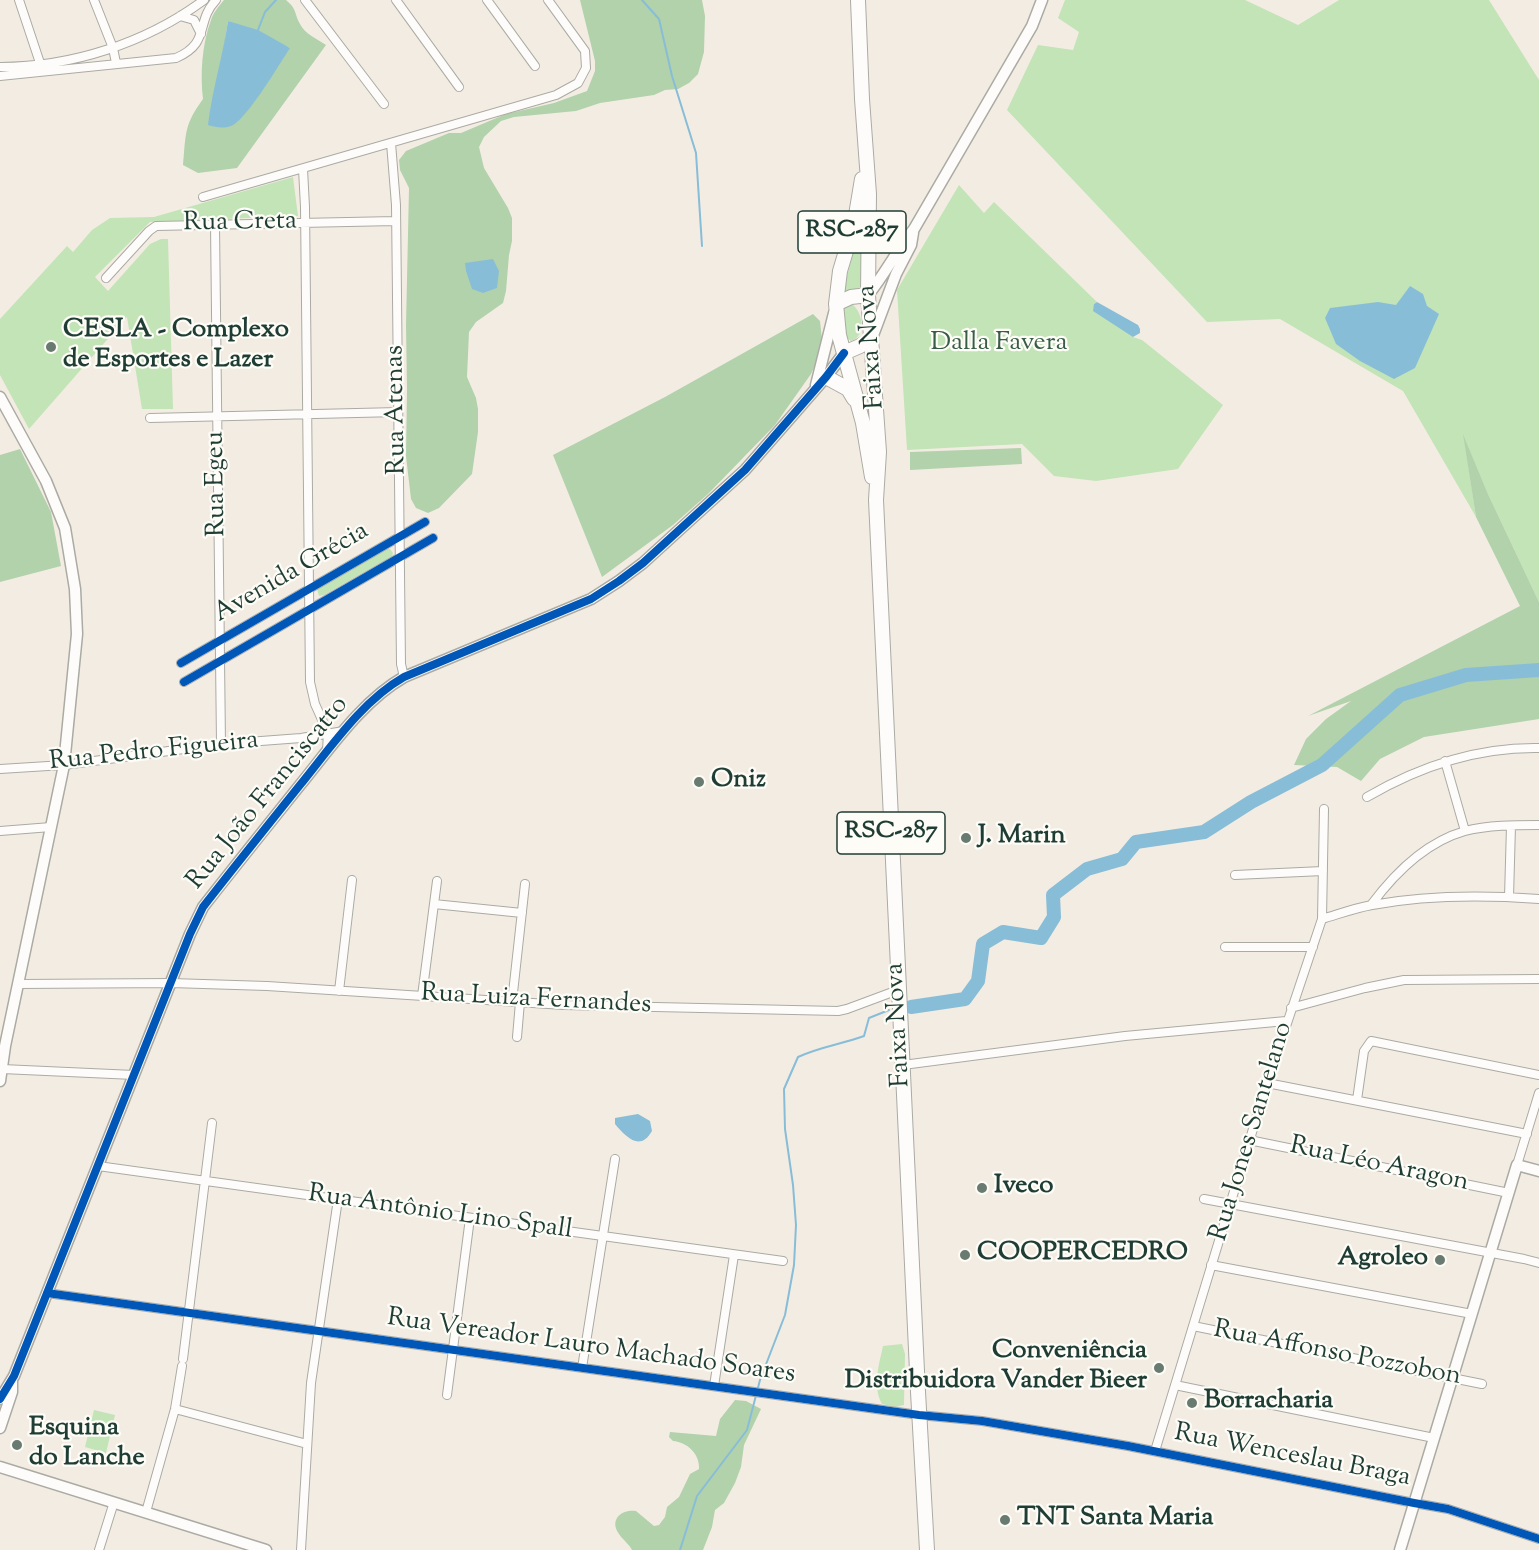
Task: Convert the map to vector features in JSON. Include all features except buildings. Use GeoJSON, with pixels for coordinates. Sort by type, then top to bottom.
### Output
{"type":"FeatureCollection","features":[{"type":"Feature","properties":{"kind":"highway","name":"Faixa Nova"},"geometry":{"type":"LineString","coordinates":[[858,0],[869,194],[868,295],[879,452],[876,500],[927,1550]]}},
{"type":"Feature","properties":{"kind":"highway","name":"Faixa Nova"},"geometry":{"type":"LineString","coordinates":[[866,159],[855,222],[840,271],[836,304],[839,335],[863,423],[876,500]]}},
{"type":"Feature","properties":{"kind":"highway"},"geometry":{"type":"LineString","coordinates":[[868,232],[879,242],[900,246]]}},
{"type":"Feature","properties":{"kind":"highway"},"geometry":{"type":"LineString","coordinates":[[836,304],[851,297],[868,295]]}},
{"type":"Feature","properties":{"kind":"highway"},"geometry":{"type":"LineString","coordinates":[[844,353],[872,339]]}},
{"type":"Feature","properties":{"kind":"highway"},"geometry":{"type":"LineString","coordinates":[[825,377],[848,389],[857,403]]}},
{"type":"Feature","properties":{"kind":"street"},"geometry":{"type":"LineString","coordinates":[[19,0],[40,63]]}},
{"type":"Feature","properties":{"kind":"street"},"geometry":{"type":"LineString","coordinates":[[94,0],[113,48],[116,63]]}},
{"type":"Feature","properties":{"kind":"street"},"geometry":{"type":"LineString","coordinates":[[0,67],[81,58],[113,48],[180,16],[204,0]]}},
{"type":"Feature","properties":{"kind":"street"},"geometry":{"type":"LineString","coordinates":[[0,76],[176,58],[189,52],[201,34],[205,18],[216,0]]}},
{"type":"Feature","properties":{"kind":"street"},"geometry":{"type":"LineString","coordinates":[[396,0],[459,87]]}},
{"type":"Feature","properties":{"kind":"street"},"geometry":{"type":"LineString","coordinates":[[487,0],[535,66]]}},
{"type":"Feature","properties":{"kind":"street"},"geometry":{"type":"LineString","coordinates":[[203,197],[556,95],[578,83],[586,68],[585,51],[548,0]]}},
{"type":"Feature","properties":{"kind":"street"},"geometry":{"type":"LineString","coordinates":[[1035,20],[1042,0]]}},
{"type":"Feature","properties":{"kind":"street"},"geometry":{"type":"LineString","coordinates":[[868,295],[914,229],[1035,20],[1049,0]]}},
{"type":"Feature","properties":{"kind":"street"},"geometry":{"type":"LineString","coordinates":[[310,2],[384,104]]}},
{"type":"Feature","properties":{"kind":"street"},"geometry":{"type":"LineString","coordinates":[[180,16],[194,20],[201,34]]}},
{"type":"Feature","properties":{"kind":"street","name":"Rua Atenas"},"geometry":{"type":"LineString","coordinates":[[392,143],[396,221],[400,664],[404,677]]}},
{"type":"Feature","properties":{"kind":"street"},"geometry":{"type":"LineString","coordinates":[[303,168],[306,223],[311,693],[328,733],[327,751]]}},
{"type":"Feature","properties":{"kind":"street","name":"Rua Creta"},"geometry":{"type":"LineString","coordinates":[[106,278],[156,226],[396,221]]}},
{"type":"Feature","properties":{"kind":"street","name":"Rua Egeu"},"geometry":{"type":"LineString","coordinates":[[215,225],[221,744]]}},
{"type":"Feature","properties":{"kind":"street"},"geometry":{"type":"LineString","coordinates":[[872,339],[896,274],[910,245],[914,229]]}},
{"type":"Feature","properties":{"kind":"street","name":"Rua João Franciscatto"},"geometry":{"type":"LineString","coordinates":[[815,388],[836,304]]}},
{"type":"Feature","properties":{"kind":"street","name":"Rua João Franciscatto"},"geometry":{"type":"LineString","coordinates":[[0,1399],[12,1381],[190,934],[203,907],[327,751],[390,685],[404,677],[591,599],[619,582],[658,550],[745,470],[844,353]]}},
{"type":"Feature","properties":{"kind":"street"},"geometry":{"type":"LineString","coordinates":[[0,397],[46,481],[65,528],[75,589],[77,634],[64,765],[3,1046],[1,1075],[134,1074]]}},
{"type":"Feature","properties":{"kind":"street"},"geometry":{"type":"LineString","coordinates":[[150,418],[398,412]]}},
{"type":"Feature","properties":{"kind":"street","name":"Avenida Grécia"},"geometry":{"type":"LineString","coordinates":[[181,663],[425,522]]}},
{"type":"Feature","properties":{"kind":"street","name":"Avenida Grécia"},"geometry":{"type":"LineString","coordinates":[[184,682],[433,538]]}},
{"type":"Feature","properties":{"kind":"street","name":"Rua Pedro Figueira"},"geometry":{"type":"LineString","coordinates":[[0,769],[64,765],[221,744],[301,738],[344,731]]}},
{"type":"Feature","properties":{"kind":"street"},"geometry":{"type":"LineString","coordinates":[[1367,798],[1400,779],[1445,761],[1485,752],[1539,748]]}},
{"type":"Feature","properties":{"kind":"street"},"geometry":{"type":"LineString","coordinates":[[1445,761],[1465,831]]}},
{"type":"Feature","properties":{"kind":"street","name":"Rua Jones Santelano"},"geometry":{"type":"LineString","coordinates":[[1155,1451],[1286,1021],[1322,919],[1324,809]]}},
{"type":"Feature","properties":{"kind":"street"},"geometry":{"type":"LineString","coordinates":[[1371,905],[1396,875],[1440,842],[1465,831],[1539,825]]}},
{"type":"Feature","properties":{"kind":"street"},"geometry":{"type":"LineString","coordinates":[[0,831],[51,826]]}},
{"type":"Feature","properties":{"kind":"street"},"geometry":{"type":"LineString","coordinates":[[1509,897],[1511,826]]}},
{"type":"Feature","properties":{"kind":"street"},"geometry":{"type":"LineString","coordinates":[[1235,875],[1323,871]]}},
{"type":"Feature","properties":{"kind":"street"},"geometry":{"type":"LineString","coordinates":[[339,991],[352,880]]}},
{"type":"Feature","properties":{"kind":"street"},"geometry":{"type":"LineString","coordinates":[[423,996],[437,881]]}},
{"type":"Feature","properties":{"kind":"street"},"geometry":{"type":"LineString","coordinates":[[517,1037],[516,1002],[525,884]]}},
{"type":"Feature","properties":{"kind":"street"},"geometry":{"type":"LineString","coordinates":[[1322,919],[1371,905],[1440,899],[1509,897],[1539,899]]}},
{"type":"Feature","properties":{"kind":"street"},"geometry":{"type":"LineString","coordinates":[[434,904],[522,913]]}},
{"type":"Feature","properties":{"kind":"street"},"geometry":{"type":"LineString","coordinates":[[1225,947],[1313,947]]}},
{"type":"Feature","properties":{"kind":"street"},"geometry":{"type":"LineString","coordinates":[[1291,1008],[1404,980],[1539,979]]}},
{"type":"Feature","properties":{"kind":"street","name":"Rua Luiza Fernandes"},"geometry":{"type":"LineString","coordinates":[[18,984],[171,983],[564,1005],[838,1011],[847,1010],[898,990]]}},
{"type":"Feature","properties":{"kind":"street"},"geometry":{"type":"LineString","coordinates":[[903,1065],[1125,1036],[1286,1021]]}},
{"type":"Feature","properties":{"kind":"street"},"geometry":{"type":"LineString","coordinates":[[1357,1100],[1364,1051],[1371,1041],[1539,1075]]}},
{"type":"Feature","properties":{"kind":"street"},"geometry":{"type":"LineString","coordinates":[[1267,1083],[1527,1134]]}},
{"type":"Feature","properties":{"kind":"street"},"geometry":{"type":"LineString","coordinates":[[1400,1550],[1539,1093]]}},
{"type":"Feature","properties":{"kind":"street"},"geometry":{"type":"LineString","coordinates":[[146,1512],[175,1409],[212,1124]]}},
{"type":"Feature","properties":{"kind":"street","name":"Rua Léo Aragon"},"geometry":{"type":"LineString","coordinates":[[1249,1140],[1509,1192]]}},
{"type":"Feature","properties":{"kind":"street"},"geometry":{"type":"LineString","coordinates":[[582,1368],[615,1160]]}},
{"type":"Feature","properties":{"kind":"street"},"geometry":{"type":"LineString","coordinates":[[1517,1165],[1539,1171]]}},
{"type":"Feature","properties":{"kind":"street","name":"Rua Antônio Lino Spall"},"geometry":{"type":"LineString","coordinates":[[98,1166],[783,1262]]}},
{"type":"Feature","properties":{"kind":"street"},"geometry":{"type":"LineString","coordinates":[[301,1550],[311,1383],[338,1199]]}},
{"type":"Feature","properties":{"kind":"street"},"geometry":{"type":"LineString","coordinates":[[1204,1199],[1539,1263]]}},
{"type":"Feature","properties":{"kind":"street"},"geometry":{"type":"LineString","coordinates":[[447,1395],[470,1218]]}},
{"type":"Feature","properties":{"kind":"street"},"geometry":{"type":"LineString","coordinates":[[714,1386],[734,1255]]}},
{"type":"Feature","properties":{"kind":"street"},"geometry":{"type":"LineString","coordinates":[[1211,1265],[1472,1314]]}},
{"type":"Feature","properties":{"kind":"street","name":"Rua Vereador Lauro Machado Soares"},"geometry":{"type":"LineString","coordinates":[[47,1293],[919,1415],[982,1421],[1128,1446]]}},
{"type":"Feature","properties":{"kind":"street","name":"Rua Affonso Pozzobon"},"geometry":{"type":"LineString","coordinates":[[1193,1326],[1482,1384]]}},
{"type":"Feature","properties":{"kind":"street","name":"Rua João Franciscatto"},"geometry":{"type":"LineString","coordinates":[[0,1428],[12,1392],[12,1381]]}},
{"type":"Feature","properties":{"kind":"street"},"geometry":{"type":"LineString","coordinates":[[1175,1385],[1434,1438]]}},
{"type":"Feature","properties":{"kind":"street"},"geometry":{"type":"LineString","coordinates":[[175,1409],[308,1444]]}},
{"type":"Feature","properties":{"kind":"street","name":"Rua Wenceslau Braga"},"geometry":{"type":"LineString","coordinates":[[1128,1446],[1448,1509],[1539,1539]]}},
{"type":"Feature","properties":{"kind":"street"},"geometry":{"type":"LineString","coordinates":[[0,1467],[266,1550]]}},
{"type":"Feature","properties":{"kind":"street"},"geometry":{"type":"LineString","coordinates":[[99,1550],[114,1502]]}},
{"type":"Feature","properties":{"kind":"green space"},"geometry":{"type":"Polygon","coordinates":[[[224,0],[286,0],[294,9],[305,31],[326,45],[237,168],[198,173],[183,165],[186,137],[192,116],[203,99],[204,49],[212,17],[224,0]],[[228,21],[223,54],[290,48],[228,21]]]}},
{"type":"Feature","properties":{"kind":"green space"},"geometry":{"type":"Polygon","coordinates":[[[580,0],[702,0],[705,16],[704,52],[698,74],[678,89],[665,90],[654,95],[600,103],[576,111],[514,117],[501,121],[484,137],[479,147],[484,168],[512,218],[512,241],[506,291],[503,303],[476,322],[469,332],[467,377],[478,409],[478,432],[472,474],[439,508],[428,513],[416,508],[411,499],[406,456],[409,188],[400,170],[399,160],[406,151],[449,133],[461,133],[506,114],[554,103],[587,91],[595,71],[595,61],[580,0]]]}},
{"type":"Feature","properties":{"kind":"green space"},"geometry":{"type":"Polygon","coordinates":[[[1065,0],[1245,0],[1298,25],[1339,0],[1489,0],[1539,80],[1539,602],[1464,437],[1476,517],[1403,391],[1280,319],[1207,322],[1007,110],[1038,45],[1073,50],[1079,32],[1058,18],[1065,0]]]}},
{"type":"Feature","properties":{"kind":"green space"},"geometry":{"type":"Polygon","coordinates":[[[293,177],[298,216],[150,222],[95,277],[108,291],[150,244],[161,239],[168,239],[173,409],[142,409],[127,317],[29,429],[0,375],[0,319],[67,246],[73,252],[92,230],[110,218],[154,217],[293,177]]]}},
{"type":"Feature","properties":{"kind":"green space","name":"Dalla Favera"},"geometry":{"type":"Polygon","coordinates":[[[959,185],[984,213],[994,202],[1097,302],[1094,304],[1133,337],[1142,340],[1223,405],[1178,469],[1096,481],[1054,476],[1022,444],[907,450],[897,290],[959,185]]]}},
{"type":"Feature","properties":{"kind":"green space"},"geometry":{"type":"Polygon","coordinates":[[[861,224],[861,290],[842,295],[861,224]]]}},
{"type":"Feature","properties":{"kind":"green space"},"geometry":{"type":"Polygon","coordinates":[[[850,303],[858,311],[861,323],[859,334],[851,341],[844,336],[842,309],[850,303]]]}},
{"type":"Feature","properties":{"kind":"green space"},"geometry":{"type":"Polygon","coordinates":[[[813,314],[820,321],[823,349],[811,374],[775,425],[708,494],[673,525],[602,577],[553,455],[665,397],[813,314]]]}},
{"type":"Feature","properties":{"kind":"green space"},"geometry":{"type":"Polygon","coordinates":[[[1463,434],[1488,494],[1539,602],[1539,719],[1424,737],[1380,759],[1361,781],[1337,767],[1294,765],[1306,739],[1326,719],[1351,701],[1308,716],[1520,606],[1476,517],[1463,434]]]}},
{"type":"Feature","properties":{"kind":"green space"},"geometry":{"type":"Polygon","coordinates":[[[1021,448],[1022,464],[910,470],[910,452],[1021,448]]]}},
{"type":"Feature","properties":{"kind":"green space"},"geometry":{"type":"Polygon","coordinates":[[[20,449],[51,512],[61,566],[0,582],[0,455],[20,449]]]}},
{"type":"Feature","properties":{"kind":"green space"},"geometry":{"type":"Polygon","coordinates":[[[386,548],[393,553],[392,556],[319,596],[317,589],[386,548]]]}},
{"type":"Feature","properties":{"kind":"green space"},"geometry":{"type":"Polygon","coordinates":[[[902,1344],[905,1354],[904,1405],[896,1407],[882,1404],[877,1390],[877,1375],[883,1346],[902,1344]]]}},
{"type":"Feature","properties":{"kind":"green space"},"geometry":{"type":"Polygon","coordinates":[[[735,1400],[746,1401],[761,1409],[744,1445],[741,1467],[735,1483],[724,1503],[715,1510],[712,1527],[703,1550],[632,1550],[616,1529],[618,1516],[636,1511],[654,1526],[659,1525],[665,1517],[667,1507],[679,1497],[690,1474],[699,1469],[697,1458],[692,1450],[688,1446],[673,1441],[669,1437],[670,1432],[716,1436],[720,1419],[735,1400]]]}},
{"type":"Feature","properties":{"kind":"green space"},"geometry":{"type":"Polygon","coordinates":[[[94,1410],[115,1415],[106,1453],[85,1447],[94,1410]]]}},
{"type":"Feature","properties":{"kind":"water"},"geometry":{"type":"Polygon","coordinates":[[[228,21],[258,30],[290,48],[245,114],[231,126],[219,127],[208,125],[228,21]]]}},
{"type":"Feature","properties":{"kind":"water"},"geometry":{"type":"Polygon","coordinates":[[[493,259],[499,271],[497,288],[483,293],[472,289],[465,263],[493,259]]]}},
{"type":"Feature","properties":{"kind":"water"},"geometry":{"type":"Polygon","coordinates":[[[1410,286],[1423,294],[1427,306],[1439,314],[1415,368],[1394,379],[1360,361],[1336,344],[1325,318],[1330,308],[1378,302],[1396,305],[1410,286]]]}},
{"type":"Feature","properties":{"kind":"water"},"geometry":{"type":"Polygon","coordinates":[[[1097,302],[1138,325],[1140,333],[1133,337],[1093,311],[1094,304],[1097,302]]]}},
{"type":"Feature","properties":{"kind":"water"},"geometry":{"type":"Polygon","coordinates":[[[638,1114],[650,1121],[652,1131],[643,1141],[628,1137],[615,1124],[615,1118],[638,1114]]]}},
{"type":"Feature","properties":{"kind":"waterway"},"geometry":{"type":"LineString","coordinates":[[258,30],[265,12],[276,0]]}},
{"type":"Feature","properties":{"kind":"waterway"},"geometry":{"type":"LineString","coordinates":[[642,0],[659,19],[672,76],[696,153],[702,246]]}},
{"type":"Feature","properties":{"kind":"waterway"},"geometry":{"type":"LineString","coordinates":[[911,1007],[965,999],[978,981],[983,944],[1003,932],[1041,938],[1054,917],[1053,895],[1087,869],[1122,859],[1136,842],[1204,832],[1251,802],[1322,765],[1400,695],[1466,675],[1539,670]]}},
{"type":"Feature","properties":{"kind":"waterway"},"geometry":{"type":"LineString","coordinates":[[680,1550],[697,1496],[747,1430],[760,1380],[785,1315],[794,1265],[796,1225],[785,1129],[784,1089],[798,1057],[864,1036],[869,1018],[889,1010]]}},
{"type":"Feature","properties":{"kind":"cycle path"},"geometry":{"type":"LineString","coordinates":[[0,1399],[14,1376],[190,934],[203,907],[335,740],[374,699],[404,677],[591,599],[643,563],[745,470],[844,353]]}},
{"type":"Feature","properties":{"kind":"cycle path"},"geometry":{"type":"LineString","coordinates":[[181,663],[425,522]]}},
{"type":"Feature","properties":{"kind":"cycle path"},"geometry":{"type":"LineString","coordinates":[[184,682],[433,538]]}},
{"type":"Feature","properties":{"kind":"cycle path"},"geometry":{"type":"LineString","coordinates":[[47,1293],[919,1415],[982,1421],[1128,1446],[1448,1509],[1539,1539]]}},
{"type":"Feature","properties":{"kind":"place","name":"CESLA - Complexo de Esportes e Lazer"},"geometry":{"type":"Point","coordinates":[51,347]}},
{"type":"Feature","properties":{"kind":"place","name":"Oniz"},"geometry":{"type":"Point","coordinates":[699,782]}},
{"type":"Feature","properties":{"kind":"place","name":"J. Marin"},"geometry":{"type":"Point","coordinates":[966,838]}},
{"type":"Feature","properties":{"kind":"place","name":"Iveco"},"geometry":{"type":"Point","coordinates":[982,1188]}},
{"type":"Feature","properties":{"kind":"place","name":"COOPERCEDRO"},"geometry":{"type":"Point","coordinates":[965,1255]}},
{"type":"Feature","properties":{"kind":"place","name":"Agroleo"},"geometry":{"type":"Point","coordinates":[1440,1260]}},
{"type":"Feature","properties":{"kind":"place","name":"Conveniência Distribuidora Vander Bieer"},"geometry":{"type":"Point","coordinates":[1159,1368]}},
{"type":"Feature","properties":{"kind":"place","name":"Borracharia"},"geometry":{"type":"Point","coordinates":[1192,1403]}},
{"type":"Feature","properties":{"kind":"place","name":"Esquina do Lanche"},"geometry":{"type":"Point","coordinates":[17,1445]}},
{"type":"Feature","properties":{"kind":"place","name":"TNT Santa Maria"},"geometry":{"type":"Point","coordinates":[1005,1520]}}]}
